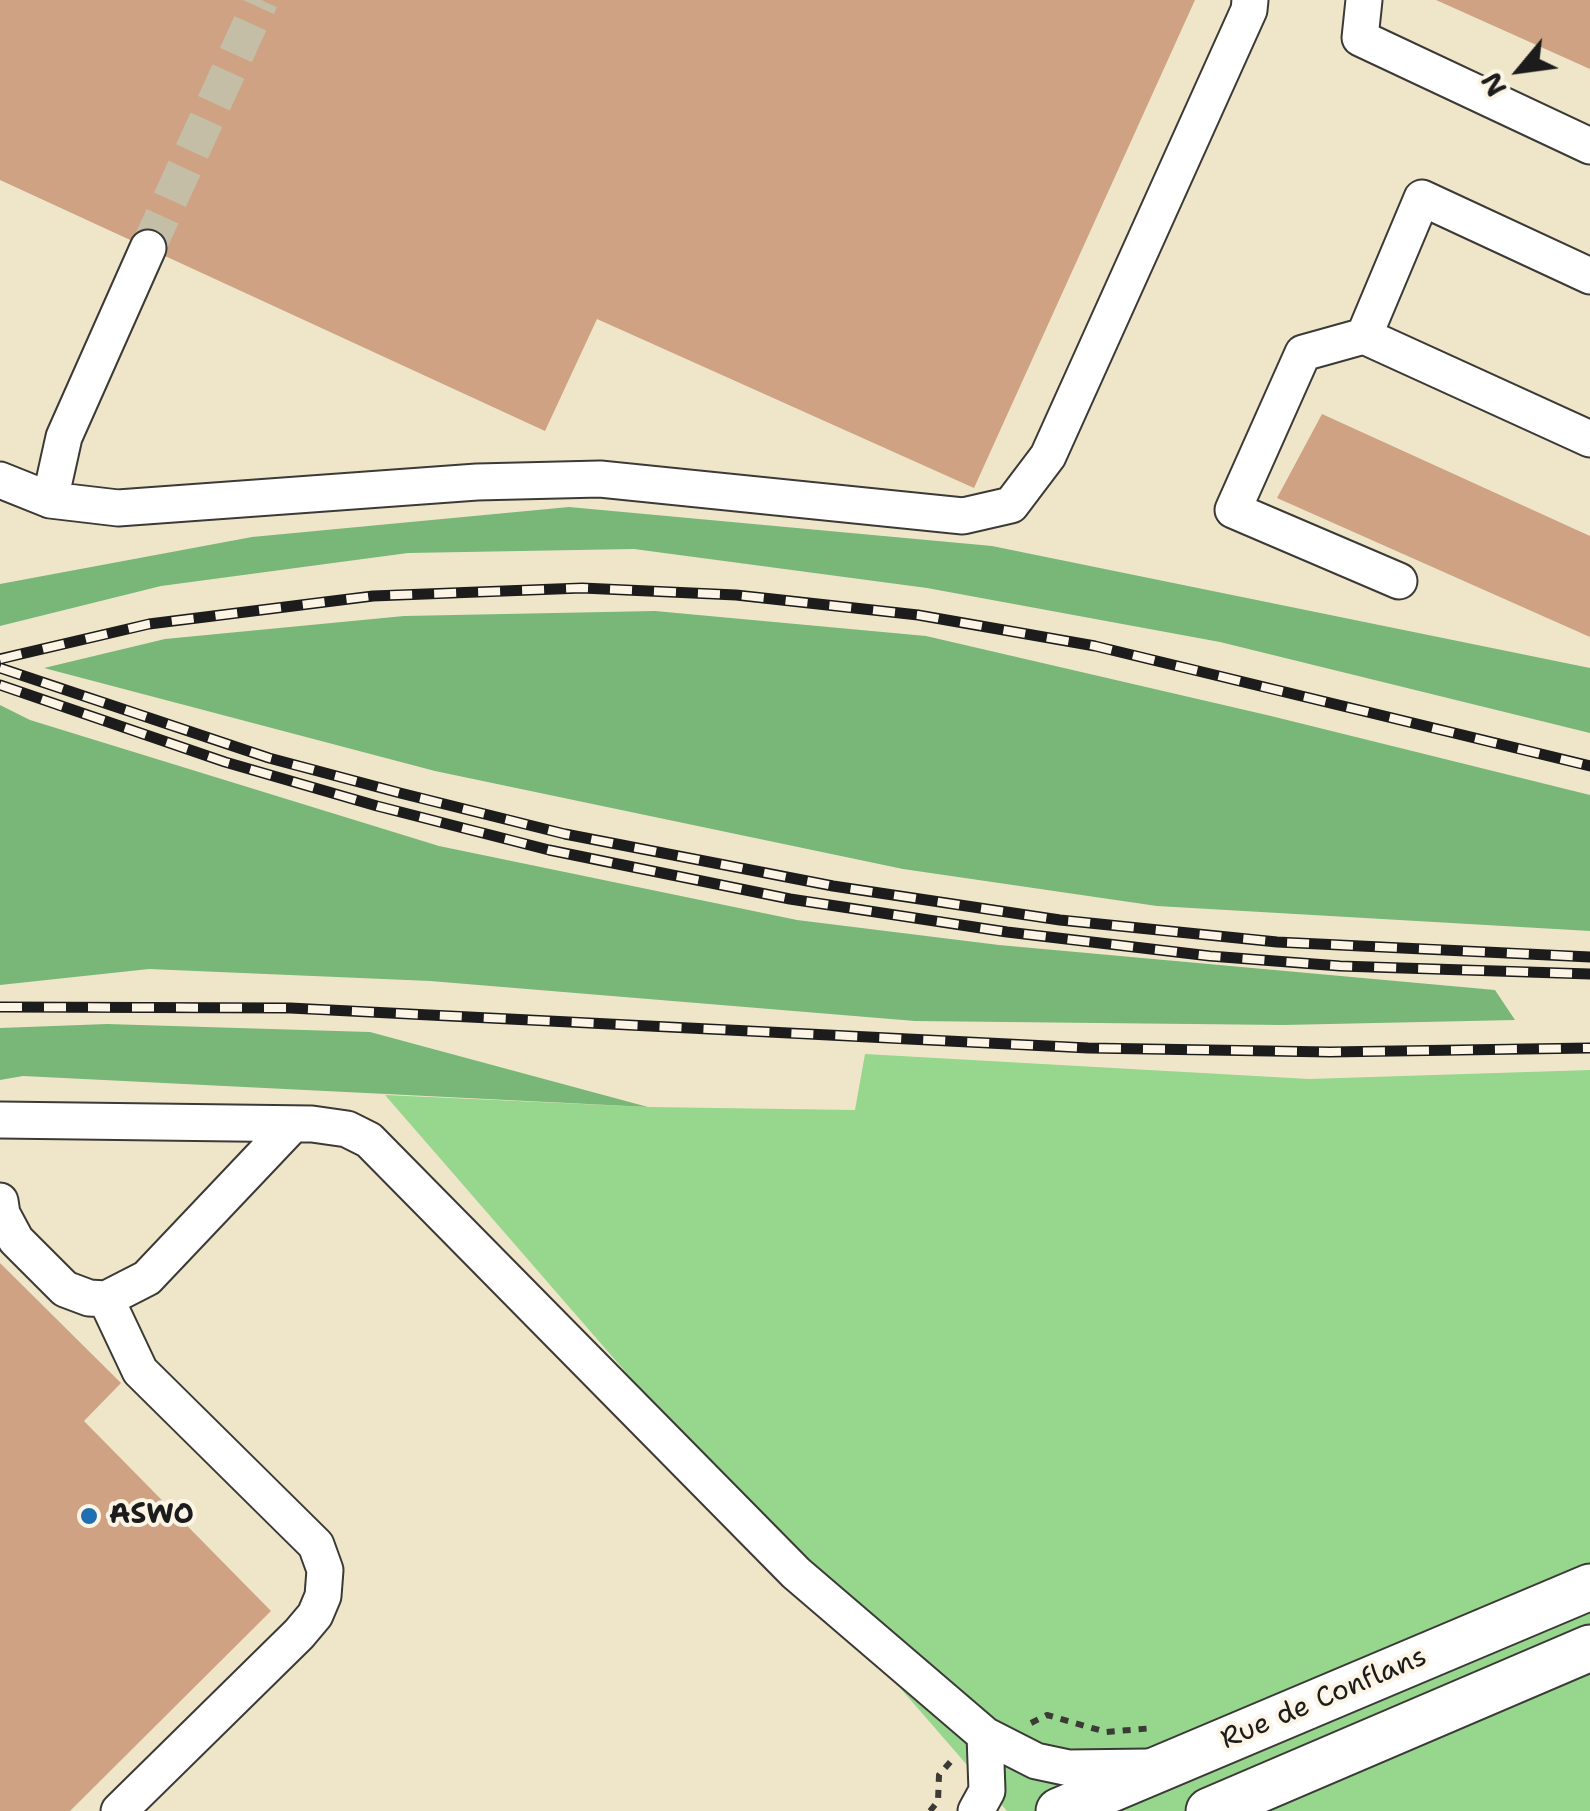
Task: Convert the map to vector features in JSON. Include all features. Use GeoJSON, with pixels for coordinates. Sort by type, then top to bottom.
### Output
{"type":"FeatureCollection","features":[{"type":"Feature","properties":{"kind":"main road","name":"Rue de Conflans"},"geometry":{"type":"LineString","coordinates":[[1058,1811],[1168,1746],[1590,1587]]}},
{"type":"Feature","properties":{"kind":"main road","name":"Rue de Conflans"},"geometry":{"type":"LineString","coordinates":[[1209,1811],[1590,1648]]}},
{"type":"Feature","properties":{"kind":"lane"},"geometry":{"type":"LineString","coordinates":[[0,480],[50,500],[118,508],[477,482],[600,479],[963,516],[1011,505],[1048,456],[1249,10],[1250,0]]}},
{"type":"Feature","properties":{"kind":"lane"},"geometry":{"type":"LineString","coordinates":[[1364,0],[1360,38],[1590,146]]}},
{"type":"Feature","properties":{"kind":"lane"},"geometry":{"type":"LineString","coordinates":[[1364,336],[1422,198],[1590,276]]}},
{"type":"Feature","properties":{"kind":"lane"},"geometry":{"type":"LineString","coordinates":[[50,500],[64,437],[148,248]]}},
{"type":"Feature","properties":{"kind":"lane"},"geometry":{"type":"LineString","coordinates":[[1399,581],[1233,510],[1303,353],[1364,336],[1590,439]]}},
{"type":"Feature","properties":{"kind":"lane"},"geometry":{"type":"LineString","coordinates":[[0,1120],[293,1124],[347,1129],[369,1140],[796,1574],[989,1740],[1036,1761],[1069,1768],[1168,1746]]}},
{"type":"Feature","properties":{"kind":"lane"},"geometry":{"type":"LineString","coordinates":[[0,1201],[2,1214],[16,1240],[65,1289],[89,1298],[106,1299],[147,1278],[293,1124]]}},
{"type":"Feature","properties":{"kind":"lane"},"geometry":{"type":"LineString","coordinates":[[106,1299],[140,1371],[316,1545],[324,1570],[323,1596],[315,1615],[299,1634],[119,1811]]}},
{"type":"Feature","properties":{"kind":"lane"},"geometry":{"type":"LineString","coordinates":[[976,1811],[987,1791],[989,1740]]}},
{"type":"Feature","properties":{"kind":"path"},"geometry":{"type":"LineString","coordinates":[[930,1811],[938,1801],[938,1775],[955,1758],[1048,1715],[1168,1746]]}},
{"type":"Feature","properties":{"kind":"green space"},"geometry":{"type":"Polygon","coordinates":[[[569,507],[992,546],[1590,668],[1590,733],[1220,642],[927,588],[634,549],[408,553],[161,586],[0,626],[0,584],[252,537],[569,507]]]}},
{"type":"Feature","properties":{"kind":"green space"},"geometry":{"type":"Polygon","coordinates":[[[655,611],[926,636],[1590,795],[1590,931],[1157,906],[903,869],[435,771],[44,668],[165,639],[404,616],[655,611]]]}},
{"type":"Feature","properties":{"kind":"green space"},"geometry":{"type":"Polygon","coordinates":[[[0,705],[30,720],[439,846],[797,920],[999,945],[1495,990],[1515,1020],[1283,1025],[915,1021],[430,981],[149,969],[0,985],[0,705]]]}},
{"type":"Feature","properties":{"kind":"green space"},"geometry":{"type":"Polygon","coordinates":[[[107,1024],[370,1032],[648,1107],[23,1076],[0,1080],[0,1028],[107,1024]]]}},
{"type":"Feature","properties":{"kind":"green space"},"geometry":{"type":"Polygon","coordinates":[[[865,1054],[1309,1079],[1590,1070],[1590,1811],[1007,1811],[385,1095],[648,1107],[855,1110],[865,1054]]]}},
{"type":"Feature","properties":{"kind":"building"},"geometry":{"type":"Polygon","coordinates":[[[0,0],[1195,0],[974,488],[597,319],[545,431],[0,180],[0,0]]]}},
{"type":"Feature","properties":{"kind":"building"},"geometry":{"type":"Polygon","coordinates":[[[1436,0],[1590,0],[1590,69],[1436,0]]]}},
{"type":"Feature","properties":{"kind":"building"},"geometry":{"type":"Polygon","coordinates":[[[1322,414],[1590,536],[1590,637],[1277,498],[1322,414]]]}},
{"type":"Feature","properties":{"kind":"building","name":"ASWO"},"geometry":{"type":"Polygon","coordinates":[[[0,1263],[121,1383],[84,1421],[271,1611],[70,1811],[0,1811],[0,1263]]]}},
{"type":"Feature","properties":{"kind":"tunnel"},"geometry":{"type":"LineString","coordinates":[[148,248],[261,0]]}},
{"type":"Feature","properties":{"kind":"railway"},"geometry":{"type":"LineString","coordinates":[[0,659],[149,624],[373,596],[582,588],[736,595],[918,615],[1095,646],[1590,766]]}},
{"type":"Feature","properties":{"kind":"railway"},"geometry":{"type":"LineString","coordinates":[[0,668],[269,758],[400,793],[565,834],[833,886],[1060,920],[1277,942],[1590,957]]}},
{"type":"Feature","properties":{"kind":"railway"},"geometry":{"type":"LineString","coordinates":[[0,685],[225,762],[377,806],[549,850],[790,899],[1007,932],[1210,956],[1340,966],[1590,974]]}},
{"type":"Feature","properties":{"kind":"railway"},"geometry":{"type":"LineString","coordinates":[[0,1007],[290,1008],[1088,1048],[1330,1052],[1590,1048]]}},
{"type":"Feature","properties":{"kind":"place","name":"ASWO"},"geometry":{"type":"Point","coordinates":[89,1516]}}]}
